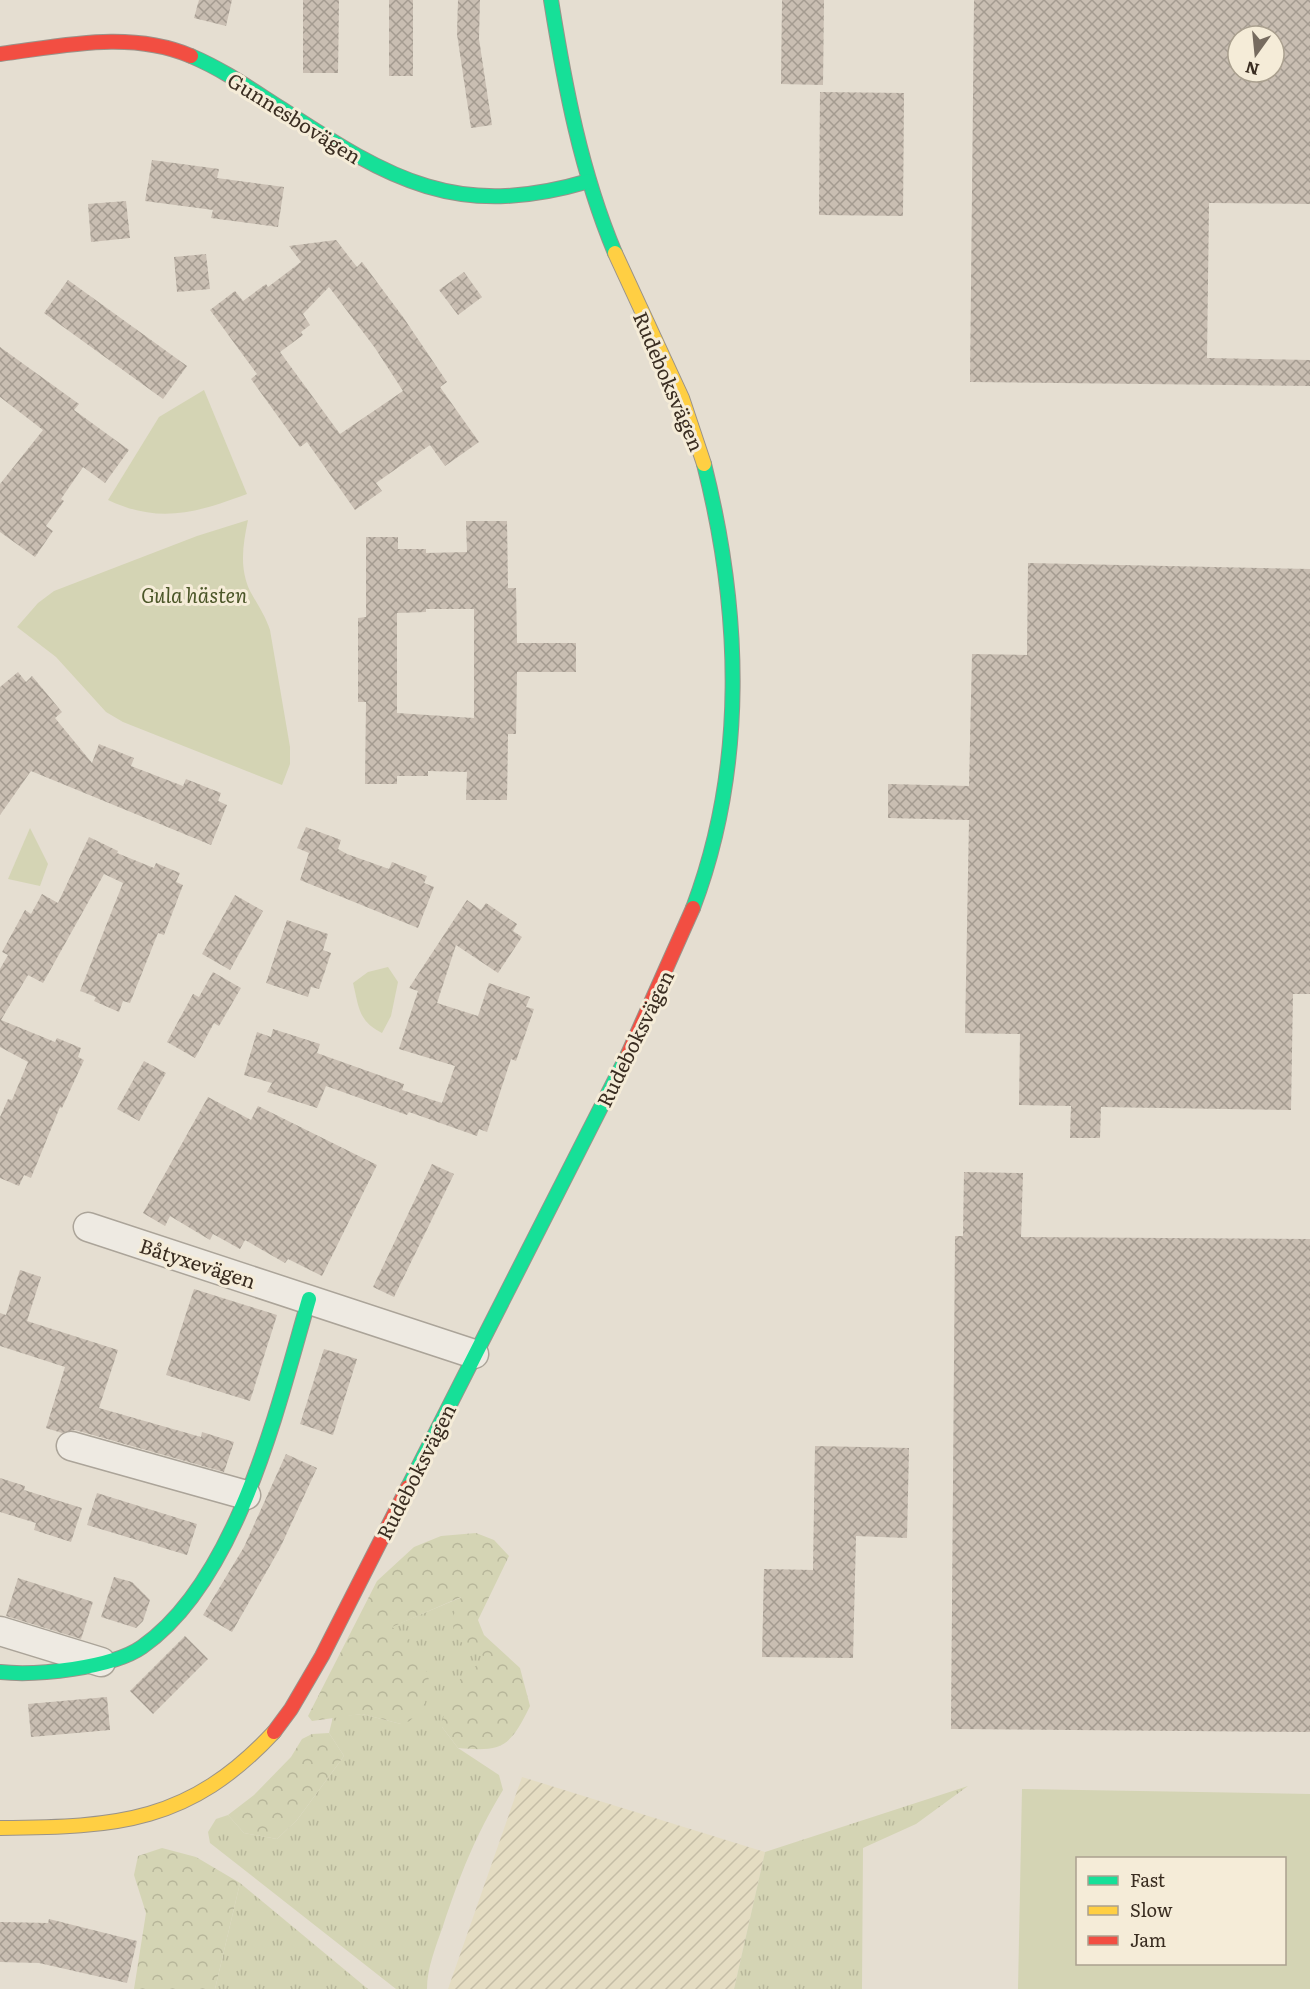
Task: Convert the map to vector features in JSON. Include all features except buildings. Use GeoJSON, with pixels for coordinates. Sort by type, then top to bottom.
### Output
{"type":"FeatureCollection","features":[{"type":"Feature","properties":{"kind":"street","name":"Rudeboksvägen"},"geometry":{"type":"LineString","coordinates":[[0,1828],[106,1825],[180,1805],[207,1790],[257,1751],[281,1724],[322,1656],[635,1040],[679,945],[702,885],[723,804],[730,761],[734,650],[720,526],[707,473],[682,399],[629,285],[589,181],[564,83],[551,0]]}},
{"type":"Feature","properties":{"kind":"street","name":"Gunnesbovägen"},"geometry":{"type":"LineString","coordinates":[[0,54],[108,42],[139,43],[171,49],[201,59],[390,175],[426,187],[468,196],[502,197],[537,195],[589,181]]}},
{"type":"Feature","properties":{"kind":"street","name":"Båtyxevägen"},"geometry":{"type":"LineString","coordinates":[[88,1227],[474,1354]]}},
{"type":"Feature","properties":{"kind":"street"},"geometry":{"type":"LineString","coordinates":[[0,1672],[33,1673],[102,1663],[141,1648],[174,1620],[220,1552],[246,1495],[273,1419],[309,1299]]}},
{"type":"Feature","properties":{"kind":"street"},"geometry":{"type":"LineString","coordinates":[[71,1446],[246,1495]]}},
{"type":"Feature","properties":{"kind":"street"},"geometry":{"type":"LineString","coordinates":[[0,1631],[102,1663]]}},
{"type":"Feature","properties":{"kind":"shaded area"},"geometry":{"type":"Polygon","coordinates":[[[522,1777],[765,1852],[734,1989],[448,1989],[522,1777]]]}},
{"type":"Feature","properties":{"kind":"green space"},"geometry":{"type":"Polygon","coordinates":[[[204,390],[247,494],[194,511],[161,514],[144,512],[108,500],[159,417],[204,390]]]}},
{"type":"Feature","properties":{"kind":"green space","name":"Gula hästen"},"geometry":{"type":"Polygon","coordinates":[[[248,520],[244,547],[244,573],[250,591],[270,630],[290,747],[290,764],[282,785],[123,722],[106,712],[56,657],[17,627],[38,603],[54,591],[197,536],[248,520]]]}},
{"type":"Feature","properties":{"kind":"green space"},"geometry":{"type":"Polygon","coordinates":[[[30,828],[48,864],[40,886],[8,879],[30,828]]]}},
{"type":"Feature","properties":{"kind":"green space"},"geometry":{"type":"Polygon","coordinates":[[[388,967],[398,982],[391,1016],[382,1033],[368,1024],[364,1018],[358,1006],[353,983],[368,972],[388,967]]]}},
{"type":"Feature","properties":{"kind":"green space"},"geometry":{"type":"Polygon","coordinates":[[[476,1533],[494,1540],[509,1556],[478,1620],[484,1635],[520,1668],[530,1706],[517,1730],[503,1744],[485,1749],[473,1749],[458,1748],[442,1727],[450,1695],[455,1686],[468,1671],[488,1659],[455,1638],[452,1619],[461,1597],[392,1627],[410,1640],[429,1676],[425,1703],[410,1721],[401,1724],[362,1714],[312,1721],[308,1716],[377,1581],[414,1547],[441,1536],[476,1533]]]}},
{"type":"Feature","properties":{"kind":"green space"},"geometry":{"type":"Polygon","coordinates":[[[462,1597],[489,1659],[442,1727],[458,1748],[499,1775],[503,1790],[476,1840],[449,1907],[432,1957],[427,1989],[396,1989],[210,1843],[208,1832],[216,1819],[228,1815],[244,1833],[277,1839],[297,1820],[344,1756],[329,1733],[333,1717],[362,1714],[401,1724],[391,1627],[462,1597]]]}},
{"type":"Feature","properties":{"kind":"green space"},"geometry":{"type":"Polygon","coordinates":[[[329,1733],[344,1756],[297,1820],[277,1839],[244,1833],[228,1815],[254,1795],[291,1757],[302,1739],[312,1734],[329,1733]]]}},
{"type":"Feature","properties":{"kind":"green space"},"geometry":{"type":"Polygon","coordinates":[[[968,1786],[916,1824],[863,1848],[862,1989],[734,1989],[765,1852],[968,1786]]]}},
{"type":"Feature","properties":{"kind":"green space"},"geometry":{"type":"Polygon","coordinates":[[[1022,1789],[1310,1794],[1310,1989],[1018,1989],[1022,1789]]]}},
{"type":"Feature","properties":{"kind":"green space"},"geometry":{"type":"Polygon","coordinates":[[[162,1848],[196,1857],[240,1883],[215,1989],[134,1989],[146,1913],[134,1875],[138,1856],[162,1848]]]}},
{"type":"Feature","properties":{"kind":"green space"},"geometry":{"type":"Polygon","coordinates":[[[240,1883],[368,1989],[215,1989],[240,1883]]]}},
{"type":"Feature","properties":{"kind":"traffic: fast"},"geometry":{"type":"LineString","coordinates":[[551,0],[576,129],[593,192],[615,253]]}},
{"type":"Feature","properties":{"kind":"traffic: fast"},"geometry":{"type":"LineString","coordinates":[[191,56],[238,81],[357,156],[392,173],[427,186],[463,194],[501,196],[542,192],[589,181]]}},
{"type":"Feature","properties":{"kind":"traffic: fast"},"geometry":{"type":"LineString","coordinates":[[693,908],[710,854],[723,799],[730,743],[733,687],[731,631],[725,575],[704,464]]}},
{"type":"Feature","properties":{"kind":"traffic: fast"},"geometry":{"type":"LineString","coordinates":[[408,1487],[628,1054]]}},
{"type":"Feature","properties":{"kind":"traffic: fast"},"geometry":{"type":"LineString","coordinates":[[0,1672],[33,1673],[73,1669],[112,1660],[142,1647],[175,1617],[204,1579],[229,1536],[250,1488],[268,1438],[309,1299]]}},
{"type":"Feature","properties":{"kind":"traffic: slow"},"geometry":{"type":"LineString","coordinates":[[615,253],[682,398],[704,464]]}},
{"type":"Feature","properties":{"kind":"traffic: slow"},"geometry":{"type":"LineString","coordinates":[[0,1828],[81,1825],[149,1814],[181,1802],[212,1785],[243,1762],[274,1732]]}},
{"type":"Feature","properties":{"kind":"traffic: jam"},"geometry":{"type":"LineString","coordinates":[[0,54],[72,44],[120,42],[168,48],[191,56]]}},
{"type":"Feature","properties":{"kind":"traffic: jam"},"geometry":{"type":"LineString","coordinates":[[628,1054],[693,908]]}},
{"type":"Feature","properties":{"kind":"traffic: jam"},"geometry":{"type":"LineString","coordinates":[[274,1732],[291,1709],[322,1656],[408,1487]]}}]}
